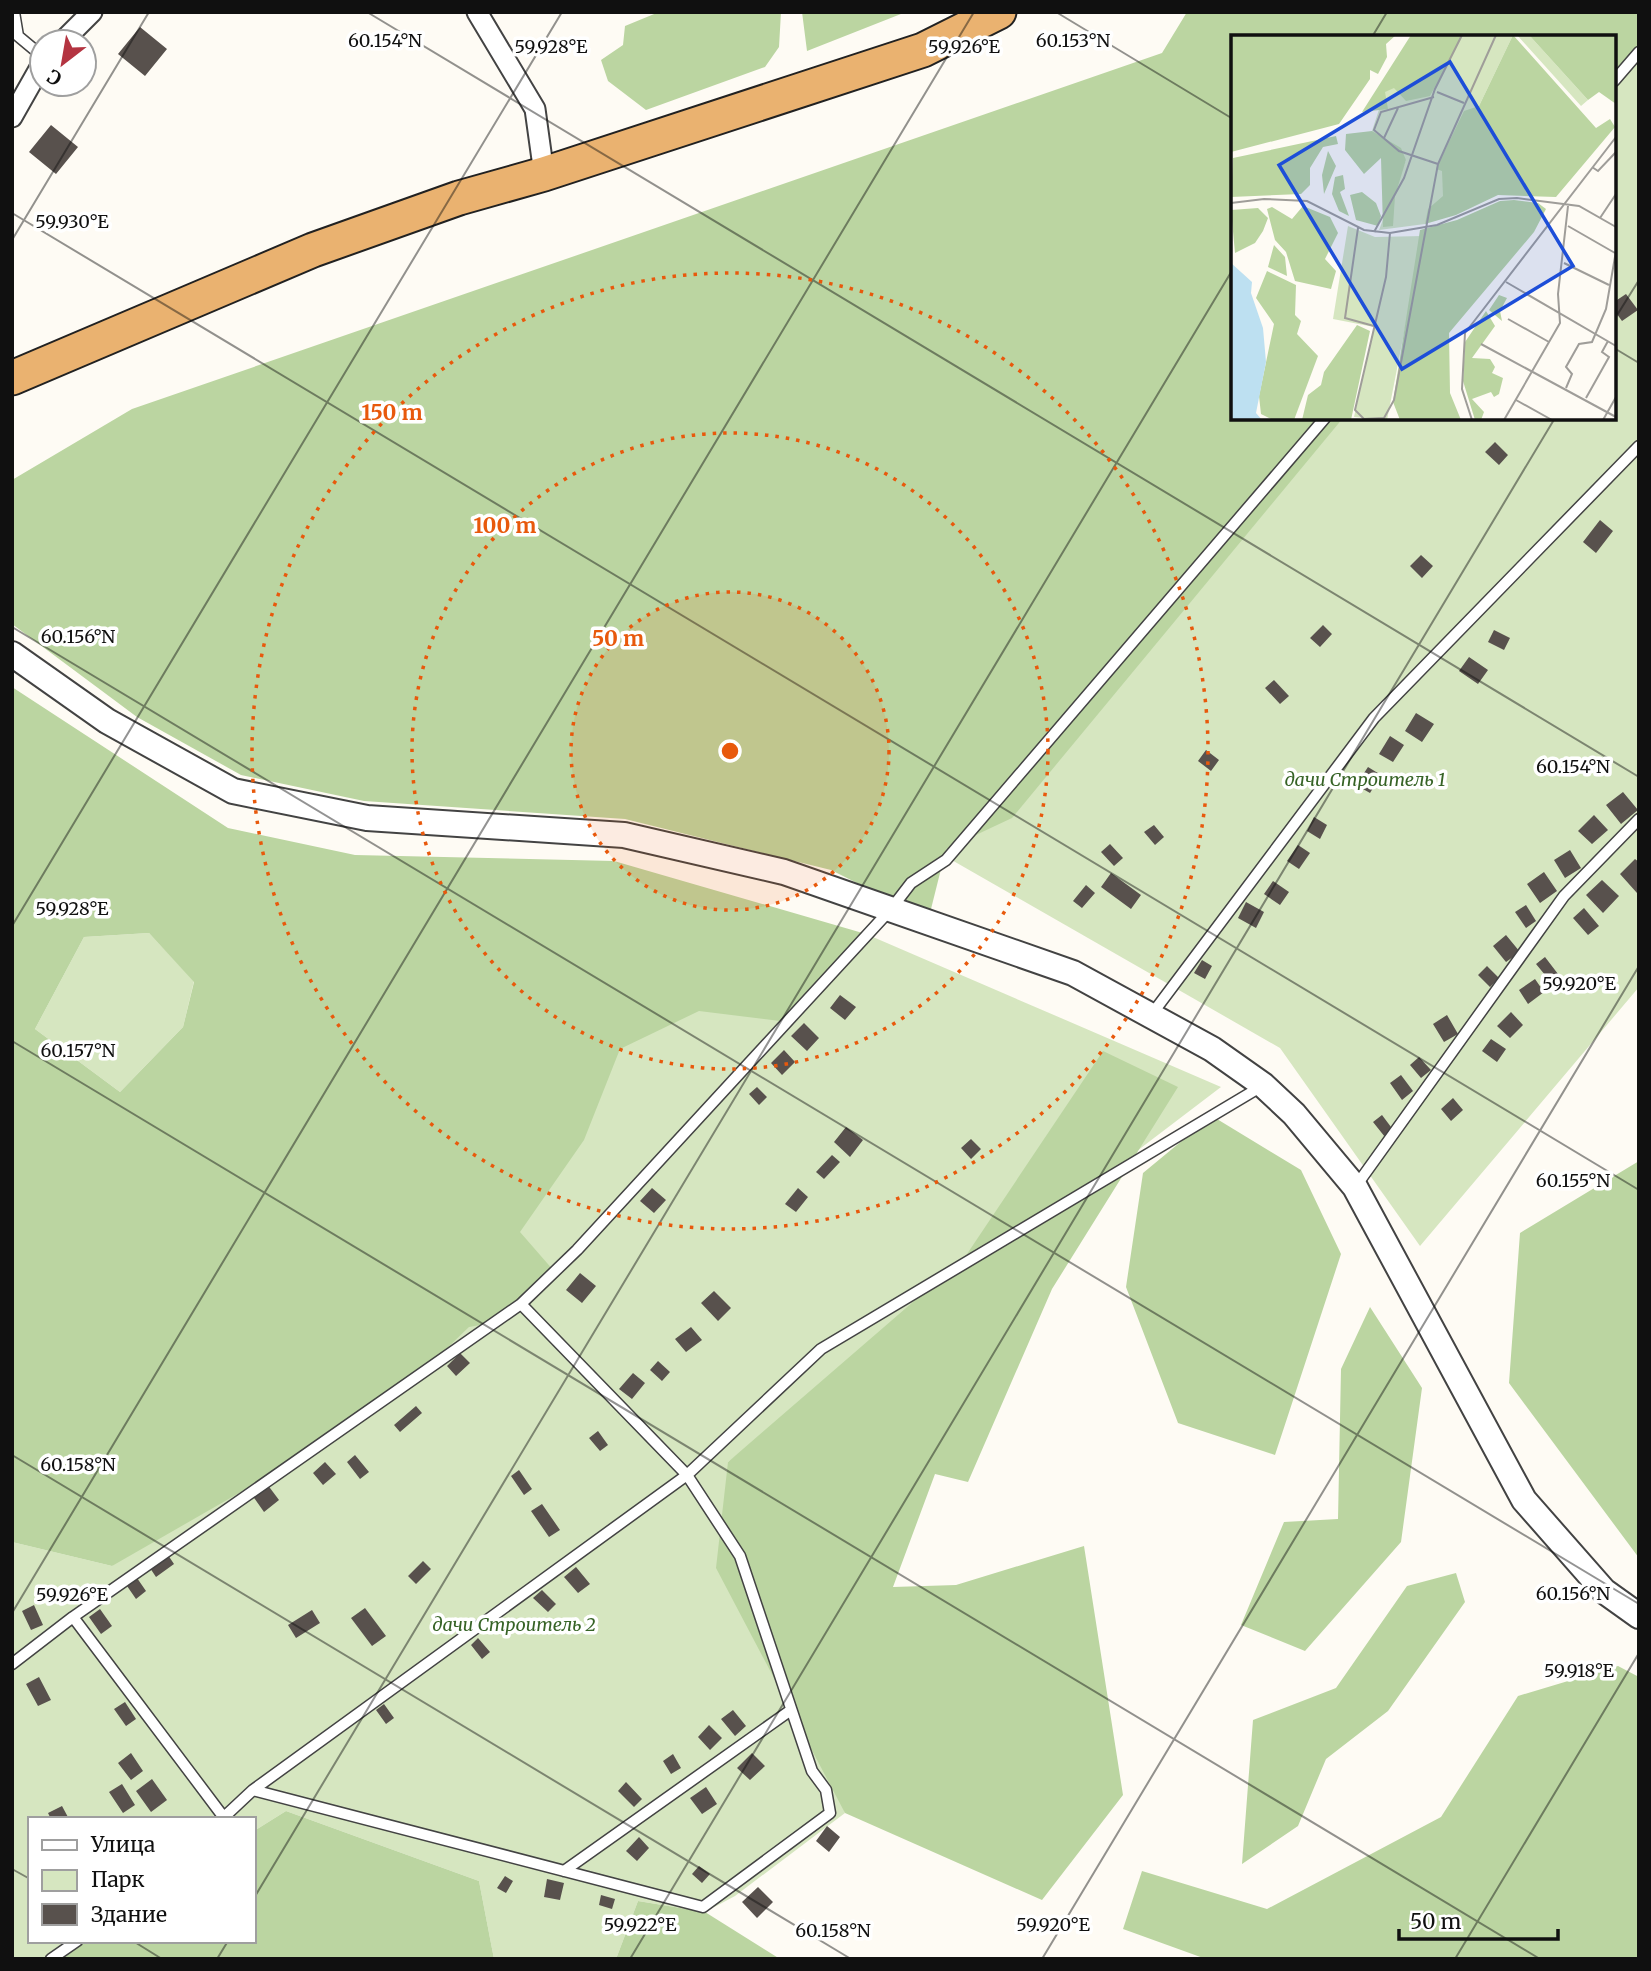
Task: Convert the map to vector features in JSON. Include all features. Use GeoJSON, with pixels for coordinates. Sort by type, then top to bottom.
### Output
{"type":"FeatureCollection","features":[{"type":"Feature","properties":{"kind":"highway"},"geometry":{"type":"LineString","coordinates":[[12,378],[313,250],[459,198],[544,174],[923,50],[999,12]]}},
{"type":"Feature","properties":{"kind":"street"},"geometry":{"type":"LineString","coordinates":[[76,28],[92,12]]}},
{"type":"Feature","properties":{"kind":"street"},"geometry":{"type":"LineString","coordinates":[[477,12],[534,109],[544,174]]}},
{"type":"Feature","properties":{"kind":"street"},"geometry":{"type":"LineString","coordinates":[[12,117],[28,89]]}},
{"type":"Feature","properties":{"kind":"street"},"geometry":{"type":"LineString","coordinates":[[12,654],[107,721],[233,791],[368,818],[624,835],[784,872],[1073,973],[1212,1049],[1263,1085],[1323,1145],[1355,1186],[1524,1500],[1604,1591],[1639,1616]]}},
{"type":"Feature","properties":{"kind":"lane"},"geometry":{"type":"LineString","coordinates":[[15,12],[18,36],[28,45]]}},
{"type":"Feature","properties":{"kind":"lane"},"geometry":{"type":"LineString","coordinates":[[1616,79],[1639,52]]}},
{"type":"Feature","properties":{"kind":"lane"},"geometry":{"type":"LineString","coordinates":[[12,1664],[74,1617],[521,1304],[577,1250],[891,909],[911,883],[946,860],[1323,420]]}},
{"type":"Feature","properties":{"kind":"lane"},"geometry":{"type":"LineString","coordinates":[[1152,1014],[1374,718],[1639,446]]}},
{"type":"Feature","properties":{"kind":"lane"},"geometry":{"type":"LineString","coordinates":[[1355,1186],[1564,896],[1639,819]]}},
{"type":"Feature","properties":{"kind":"lane"},"geometry":{"type":"LineString","coordinates":[[74,1617],[222,1817],[253,1790],[687,1475],[821,1349],[1263,1085]]}},
{"type":"Feature","properties":{"kind":"lane"},"geometry":{"type":"LineString","coordinates":[[253,1790],[703,1907],[830,1814],[827,1790],[812,1771],[740,1556],[687,1475],[521,1304]]}},
{"type":"Feature","properties":{"kind":"lane"},"geometry":{"type":"LineString","coordinates":[[564,1871],[790,1710]]}},
{"type":"Feature","properties":{"kind":"lane"},"geometry":{"type":"LineString","coordinates":[[51,1959],[73,1943]]}},
{"type":"Feature","properties":{"kind":"green space"},"geometry":{"type":"Polygon","coordinates":[[[659,12],[781,12],[779,47],[765,67],[646,110],[608,81],[601,60],[623,45],[625,26],[659,12]]]}},
{"type":"Feature","properties":{"kind":"green space"},"geometry":{"type":"Polygon","coordinates":[[[802,12],[906,12],[807,51],[802,12]]]}},
{"type":"Feature","properties":{"kind":"green space"},"geometry":{"type":"Polygon","coordinates":[[[1187,12],[1639,12],[1639,61],[1616,89],[1616,35],[1231,35],[1231,420],[1341,420],[1012,818],[946,849],[930,913],[885,897],[831,870],[625,819],[364,801],[241,775],[137,717],[12,624],[12,480],[132,409],[1162,53],[1187,12]]]}},
{"type":"Feature","properties":{"kind":"green space","name":"дачи Строитель 1"},"geometry":{"type":"Polygon","coordinates":[[[1639,48],[1639,987],[1420,1246],[1280,1048],[936,851],[1313,420],[1616,420],[1616,74],[1639,48]]]}},
{"type":"Feature","properties":{"kind":"green space"},"geometry":{"type":"Polygon","coordinates":[[[12,687],[228,828],[355,855],[614,861],[866,934],[780,1021],[699,1011],[620,1049],[584,1140],[520,1232],[554,1271],[509,1320],[469,1327],[417,1377],[361,1423],[112,1566],[12,1542],[12,687]],[[149,933],[84,937],[35,1029],[120,1092],[183,1027],[194,982],[149,933]]]}},
{"type":"Feature","properties":{"kind":"green space"},"geometry":{"type":"Polygon","coordinates":[[[149,933],[194,981],[183,1027],[120,1092],[35,1029],[84,937],[149,933]]]}},
{"type":"Feature","properties":{"kind":"green space","name":"дачи Строитель 2"},"geometry":{"type":"Polygon","coordinates":[[[866,934],[1221,1087],[728,1462],[845,1813],[735,1896],[705,1912],[638,1901],[616,1959],[494,1959],[479,1881],[286,1811],[256,1830],[256,1817],[28,1817],[28,1943],[68,1943],[42,1959],[12,1959],[12,1542],[112,1566],[611,1011],[866,934]]]}},
{"type":"Feature","properties":{"kind":"green space"},"geometry":{"type":"Polygon","coordinates":[[[1103,1051],[1178,1087],[1052,1289],[968,1482],[935,1474],[893,1587],[956,1585],[1084,1546],[1123,1795],[1042,1900],[845,1813],[716,1568],[728,1462],[965,1257],[1103,1051]]]}},
{"type":"Feature","properties":{"kind":"green space"},"geometry":{"type":"Polygon","coordinates":[[[1212,1116],[1301,1170],[1341,1254],[1275,1455],[1178,1423],[1126,1287],[1143,1173],[1212,1116]]]}},
{"type":"Feature","properties":{"kind":"green space"},"geometry":{"type":"Polygon","coordinates":[[[1639,1161],[1639,1558],[1509,1383],[1520,1233],[1639,1161]]]}},
{"type":"Feature","properties":{"kind":"green space"},"geometry":{"type":"Polygon","coordinates":[[[1370,1307],[1422,1388],[1401,1542],[1305,1651],[1241,1625],[1284,1522],[1338,1519],[1341,1369],[1370,1307]]]}},
{"type":"Feature","properties":{"kind":"green space"},"geometry":{"type":"Polygon","coordinates":[[[1456,1573],[1465,1602],[1388,1711],[1326,1759],[1298,1826],[1242,1864],[1253,1720],[1336,1688],[1407,1586],[1456,1573]]]}},
{"type":"Feature","properties":{"kind":"green space"},"geometry":{"type":"Polygon","coordinates":[[[1618,1666],[1639,1677],[1639,1959],[1206,1959],[1123,1929],[1142,1871],[1267,1909],[1441,1817],[1518,1696],[1618,1666]]]}},
{"type":"Feature","properties":{"kind":"green space"},"geometry":{"type":"Polygon","coordinates":[[[286,1811],[479,1881],[494,1959],[42,1959],[68,1943],[256,1943],[256,1830],[286,1811]]]}},
{"type":"Feature","properties":{"kind":"green space"},"geometry":{"type":"Polygon","coordinates":[[[638,1901],[705,1912],[780,1959],[616,1959],[638,1901]]]}},
{"type":"Feature","properties":{"kind":"building"},"geometry":{"type":"Polygon","coordinates":[[[140,27],[167,49],[145,76],[118,54],[140,27]]]}},
{"type":"Feature","properties":{"kind":"building"},"geometry":{"type":"Polygon","coordinates":[[[51,125],[78,147],[56,174],[29,152],[51,125]]]}},
{"type":"Feature","properties":{"kind":"building"},"geometry":{"type":"Polygon","coordinates":[[[1626,294],[1638,310],[1622,321],[1616,313],[1616,301],[1626,294]]]}},
{"type":"Feature","properties":{"kind":"building"},"geometry":{"type":"Polygon","coordinates":[[[1495,442],[1508,455],[1499,465],[1485,452],[1495,442]]]}},
{"type":"Feature","properties":{"kind":"building"},"geometry":{"type":"Polygon","coordinates":[[[1600,520],[1613,531],[1596,553],[1583,542],[1600,520]]]}},
{"type":"Feature","properties":{"kind":"building"},"geometry":{"type":"Polygon","coordinates":[[[1421,555],[1433,566],[1422,578],[1410,566],[1421,555]]]}},
{"type":"Feature","properties":{"kind":"building"},"geometry":{"type":"Polygon","coordinates":[[[1323,625],[1332,634],[1320,647],[1310,638],[1323,625]]]}},
{"type":"Feature","properties":{"kind":"building"},"geometry":{"type":"Polygon","coordinates":[[[1494,630],[1510,638],[1504,650],[1488,642],[1494,630]]]}},
{"type":"Feature","properties":{"kind":"building"},"geometry":{"type":"Polygon","coordinates":[[[1469,657],[1488,670],[1478,684],[1459,671],[1469,657]]]}},
{"type":"Feature","properties":{"kind":"building"},"geometry":{"type":"Polygon","coordinates":[[[1274,680],[1289,696],[1280,704],[1265,688],[1274,680]]]}},
{"type":"Feature","properties":{"kind":"building"},"geometry":{"type":"Polygon","coordinates":[[[1416,713],[1434,724],[1422,742],[1405,731],[1416,713]]]}},
{"type":"Feature","properties":{"kind":"building"},"geometry":{"type":"Polygon","coordinates":[[[1390,736],[1404,745],[1393,762],[1379,754],[1390,736]]]}},
{"type":"Feature","properties":{"kind":"building"},"geometry":{"type":"Polygon","coordinates":[[[1206,750],[1219,760],[1211,771],[1198,761],[1206,750]]]}},
{"type":"Feature","properties":{"kind":"building"},"geometry":{"type":"Polygon","coordinates":[[[1368,767],[1381,775],[1370,793],[1356,785],[1368,767]]]}},
{"type":"Feature","properties":{"kind":"building"},"geometry":{"type":"Polygon","coordinates":[[[1623,792],[1638,810],[1621,824],[1606,805],[1623,792]]]}},
{"type":"Feature","properties":{"kind":"building"},"geometry":{"type":"Polygon","coordinates":[[[1594,815],[1608,830],[1592,844],[1578,831],[1594,815]]]}},
{"type":"Feature","properties":{"kind":"building"},"geometry":{"type":"Polygon","coordinates":[[[1314,817],[1327,825],[1320,839],[1307,831],[1314,817]]]}},
{"type":"Feature","properties":{"kind":"building"},"geometry":{"type":"Polygon","coordinates":[[[1154,825],[1164,837],[1155,845],[1144,832],[1154,825]]]}},
{"type":"Feature","properties":{"kind":"building"},"geometry":{"type":"Polygon","coordinates":[[[1110,844],[1123,858],[1114,866],[1101,852],[1110,844]]]}},
{"type":"Feature","properties":{"kind":"building"},"geometry":{"type":"Polygon","coordinates":[[[1298,845],[1310,853],[1299,869],[1287,861],[1298,845]]]}},
{"type":"Feature","properties":{"kind":"building"},"geometry":{"type":"Polygon","coordinates":[[[1570,850],[1581,868],[1565,878],[1554,860],[1570,850]]]}},
{"type":"Feature","properties":{"kind":"building"},"geometry":{"type":"Polygon","coordinates":[[[1635,859],[1639,862],[1637,893],[1620,874],[1635,859]]]}},
{"type":"Feature","properties":{"kind":"building"},"geometry":{"type":"Polygon","coordinates":[[[1544,872],[1557,891],[1540,903],[1527,884],[1544,872]]]}},
{"type":"Feature","properties":{"kind":"building"},"geometry":{"type":"Polygon","coordinates":[[[1111,873],[1141,895],[1131,909],[1101,887],[1111,873]]]}},
{"type":"Feature","properties":{"kind":"building"},"geometry":{"type":"Polygon","coordinates":[[[1602,880],[1619,896],[1603,913],[1586,895],[1602,880]]]}},
{"type":"Feature","properties":{"kind":"building"},"geometry":{"type":"Polygon","coordinates":[[[1273,881],[1289,892],[1280,905],[1264,894],[1273,881]]]}},
{"type":"Feature","properties":{"kind":"building"},"geometry":{"type":"Polygon","coordinates":[[[1086,885],[1095,893],[1082,908],[1073,901],[1086,885]]]}},
{"type":"Feature","properties":{"kind":"building"},"geometry":{"type":"Polygon","coordinates":[[[1246,902],[1264,912],[1256,928],[1238,918],[1246,902]]]}},
{"type":"Feature","properties":{"kind":"building"},"geometry":{"type":"Polygon","coordinates":[[[1526,905],[1536,921],[1526,928],[1515,912],[1526,905]]]}},
{"type":"Feature","properties":{"kind":"building"},"geometry":{"type":"Polygon","coordinates":[[[1584,908],[1599,926],[1588,935],[1573,918],[1584,908]]]}},
{"type":"Feature","properties":{"kind":"building"},"geometry":{"type":"Polygon","coordinates":[[[1506,935],[1520,952],[1506,962],[1493,946],[1506,935]]]}},
{"type":"Feature","properties":{"kind":"building"},"geometry":{"type":"Polygon","coordinates":[[[1545,957],[1558,974],[1550,981],[1536,964],[1545,957]]]}},
{"type":"Feature","properties":{"kind":"building"},"geometry":{"type":"Polygon","coordinates":[[[1202,960],[1212,966],[1205,979],[1194,973],[1202,960]]]}},
{"type":"Feature","properties":{"kind":"building"},"geometry":{"type":"Polygon","coordinates":[[[1487,966],[1499,978],[1490,987],[1478,975],[1487,966]]]}},
{"type":"Feature","properties":{"kind":"building"},"geometry":{"type":"Polygon","coordinates":[[[1535,979],[1544,992],[1528,1004],[1519,990],[1535,979]]]}},
{"type":"Feature","properties":{"kind":"building"},"geometry":{"type":"Polygon","coordinates":[[[840,995],[856,1007],[845,1020],[830,1008],[840,995]]]}},
{"type":"Feature","properties":{"kind":"building"},"geometry":{"type":"Polygon","coordinates":[[[1511,1012],[1523,1025],[1510,1038],[1497,1026],[1511,1012]]]}},
{"type":"Feature","properties":{"kind":"building"},"geometry":{"type":"Polygon","coordinates":[[[1447,1015],[1458,1034],[1444,1042],[1433,1024],[1447,1015]]]}},
{"type":"Feature","properties":{"kind":"building"},"geometry":{"type":"Polygon","coordinates":[[[804,1023],[819,1038],[807,1051],[791,1036],[804,1023]]]}},
{"type":"Feature","properties":{"kind":"building"},"geometry":{"type":"Polygon","coordinates":[[[1491,1039],[1506,1049],[1497,1062],[1482,1051],[1491,1039]]]}},
{"type":"Feature","properties":{"kind":"building"},"geometry":{"type":"Polygon","coordinates":[[[784,1050],[795,1062],[782,1075],[771,1063],[784,1050]]]}},
{"type":"Feature","properties":{"kind":"building"},"geometry":{"type":"Polygon","coordinates":[[[1419,1057],[1431,1070],[1421,1078],[1410,1065],[1419,1057]]]}},
{"type":"Feature","properties":{"kind":"building"},"geometry":{"type":"Polygon","coordinates":[[[1401,1075],[1413,1091],[1402,1100],[1390,1083],[1401,1075]]]}},
{"type":"Feature","properties":{"kind":"building"},"geometry":{"type":"Polygon","coordinates":[[[757,1087],[767,1097],[759,1105],[749,1094],[757,1087]]]}},
{"type":"Feature","properties":{"kind":"building"},"geometry":{"type":"Polygon","coordinates":[[[1453,1098],[1463,1110],[1451,1121],[1441,1109],[1453,1098]]]}},
{"type":"Feature","properties":{"kind":"building"},"geometry":{"type":"Polygon","coordinates":[[[1382,1115],[1394,1131],[1385,1137],[1373,1122],[1382,1115]]]}},
{"type":"Feature","properties":{"kind":"building"},"geometry":{"type":"Polygon","coordinates":[[[846,1127],[863,1140],[850,1157],[834,1142],[846,1127]]]}},
{"type":"Feature","properties":{"kind":"building"},"geometry":{"type":"Polygon","coordinates":[[[971,1139],[981,1149],[971,1159],[961,1148],[971,1139]]]}},
{"type":"Feature","properties":{"kind":"building"},"geometry":{"type":"Polygon","coordinates":[[[832,1155],[840,1162],[824,1179],[816,1172],[832,1155]]]}},
{"type":"Feature","properties":{"kind":"building"},"geometry":{"type":"Polygon","coordinates":[[[652,1188],[666,1200],[654,1213],[640,1201],[652,1188]]]}},
{"type":"Feature","properties":{"kind":"building"},"geometry":{"type":"Polygon","coordinates":[[[798,1188],[808,1197],[796,1212],[785,1204],[798,1188]]]}},
{"type":"Feature","properties":{"kind":"building"},"geometry":{"type":"Polygon","coordinates":[[[580,1273],[596,1286],[582,1303],[566,1290],[580,1273]]]}},
{"type":"Feature","properties":{"kind":"building"},"geometry":{"type":"Polygon","coordinates":[[[714,1291],[731,1308],[718,1321],[701,1303],[714,1291]]]}},
{"type":"Feature","properties":{"kind":"building"},"geometry":{"type":"Polygon","coordinates":[[[691,1327],[702,1340],[686,1352],[675,1339],[691,1327]]]}},
{"type":"Feature","properties":{"kind":"building"},"geometry":{"type":"Polygon","coordinates":[[[460,1353],[470,1363],[456,1376],[447,1366],[460,1353]]]}},
{"type":"Feature","properties":{"kind":"building"},"geometry":{"type":"Polygon","coordinates":[[[658,1361],[670,1372],[662,1381],[650,1370],[658,1361]]]}},
{"type":"Feature","properties":{"kind":"building"},"geometry":{"type":"Polygon","coordinates":[[[633,1373],[645,1383],[632,1399],[619,1389],[633,1373]]]}},
{"type":"Feature","properties":{"kind":"building"},"geometry":{"type":"Polygon","coordinates":[[[416,1406],[422,1413],[400,1432],[394,1425],[416,1406]]]}},
{"type":"Feature","properties":{"kind":"building"},"geometry":{"type":"Polygon","coordinates":[[[598,1431],[608,1445],[600,1451],[589,1438],[598,1431]]]}},
{"type":"Feature","properties":{"kind":"building"},"geometry":{"type":"Polygon","coordinates":[[[355,1455],[369,1472],[360,1479],[347,1462],[355,1455]]]}},
{"type":"Feature","properties":{"kind":"building"},"geometry":{"type":"Polygon","coordinates":[[[325,1462],[336,1474],[323,1485],[313,1473],[325,1462]]]}},
{"type":"Feature","properties":{"kind":"building"},"geometry":{"type":"Polygon","coordinates":[[[519,1470],[532,1489],[524,1495],[511,1476],[519,1470]]]}},
{"type":"Feature","properties":{"kind":"building"},"geometry":{"type":"Polygon","coordinates":[[[267,1484],[279,1500],[264,1512],[252,1495],[267,1484]]]}},
{"type":"Feature","properties":{"kind":"building"},"geometry":{"type":"Polygon","coordinates":[[[542,1504],[560,1530],[549,1537],[531,1511],[542,1504]]]}},
{"type":"Feature","properties":{"kind":"building"},"geometry":{"type":"Polygon","coordinates":[[[168,1555],[174,1564],[156,1577],[150,1568],[168,1555]]]}},
{"type":"Feature","properties":{"kind":"building"},"geometry":{"type":"Polygon","coordinates":[[[423,1561],[431,1569],[416,1584],[408,1576],[423,1561]]]}},
{"type":"Feature","properties":{"kind":"building"},"geometry":{"type":"Polygon","coordinates":[[[576,1567],[590,1584],[578,1593],[564,1577],[576,1567]]]}},
{"type":"Feature","properties":{"kind":"building"},"geometry":{"type":"Polygon","coordinates":[[[137,1578],[146,1591],[136,1599],[127,1586],[137,1578]]]}},
{"type":"Feature","properties":{"kind":"building"},"geometry":{"type":"Polygon","coordinates":[[[542,1590],[556,1604],[548,1612],[533,1598],[542,1590]]]}},
{"type":"Feature","properties":{"kind":"building"},"geometry":{"type":"Polygon","coordinates":[[[34,1605],[43,1625],[31,1630],[22,1611],[34,1605]]]}},
{"type":"Feature","properties":{"kind":"building"},"geometry":{"type":"Polygon","coordinates":[[[365,1608],[386,1636],[372,1646],[351,1618],[365,1608]]]}},
{"type":"Feature","properties":{"kind":"building"},"geometry":{"type":"Polygon","coordinates":[[[100,1609],[112,1626],[101,1634],[89,1617],[100,1609]]]}},
{"type":"Feature","properties":{"kind":"building"},"geometry":{"type":"Polygon","coordinates":[[[312,1610],[320,1623],[296,1638],[288,1625],[312,1610]]]}},
{"type":"Feature","properties":{"kind":"building"},"geometry":{"type":"Polygon","coordinates":[[[478,1638],[490,1652],[482,1659],[471,1645],[478,1638]]]}},
{"type":"Feature","properties":{"kind":"building"},"geometry":{"type":"Polygon","coordinates":[[[39,1677],[51,1700],[38,1706],[26,1684],[39,1677]]]}},
{"type":"Feature","properties":{"kind":"building"},"geometry":{"type":"Polygon","coordinates":[[[125,1702],[136,1719],[126,1726],[114,1709],[125,1702]]]}},
{"type":"Feature","properties":{"kind":"building"},"geometry":{"type":"Polygon","coordinates":[[[384,1704],[394,1718],[386,1724],[376,1710],[384,1704]]]}},
{"type":"Feature","properties":{"kind":"building"},"geometry":{"type":"Polygon","coordinates":[[[733,1710],[746,1726],[735,1736],[721,1719],[733,1710]]]}},
{"type":"Feature","properties":{"kind":"building"},"geometry":{"type":"Polygon","coordinates":[[[709,1725],[722,1738],[710,1750],[698,1737],[709,1725]]]}},
{"type":"Feature","properties":{"kind":"building"},"geometry":{"type":"Polygon","coordinates":[[[131,1753],[143,1771],[131,1780],[118,1763],[131,1753]]]}},
{"type":"Feature","properties":{"kind":"building"},"geometry":{"type":"Polygon","coordinates":[[[752,1753],[765,1766],[750,1780],[737,1768],[752,1753]]]}},
{"type":"Feature","properties":{"kind":"building"},"geometry":{"type":"Polygon","coordinates":[[[673,1754],[681,1768],[671,1774],[663,1761],[673,1754]]]}},
{"type":"Feature","properties":{"kind":"building"},"geometry":{"type":"Polygon","coordinates":[[[152,1779],[167,1800],[151,1812],[136,1791],[152,1779]]]}},
{"type":"Feature","properties":{"kind":"building"},"geometry":{"type":"Polygon","coordinates":[[[626,1782],[642,1799],[634,1807],[618,1791],[626,1782]]]}},
{"type":"Feature","properties":{"kind":"building"},"geometry":{"type":"Polygon","coordinates":[[[122,1784],[135,1805],[123,1813],[109,1792],[122,1784]]]}},
{"type":"Feature","properties":{"kind":"building"},"geometry":{"type":"Polygon","coordinates":[[[706,1787],[717,1804],[702,1814],[690,1798],[706,1787]]]}},
{"type":"Feature","properties":{"kind":"building"},"geometry":{"type":"Polygon","coordinates":[[[62,1806],[68,1817],[50,1817],[48,1813],[62,1806]]]}},
{"type":"Feature","properties":{"kind":"building"},"geometry":{"type":"Polygon","coordinates":[[[827,1826],[840,1837],[829,1852],[816,1841],[827,1826]]]}},
{"type":"Feature","properties":{"kind":"building"},"geometry":{"type":"Polygon","coordinates":[[[639,1837],[649,1848],[637,1861],[626,1851],[639,1837]]]}},
{"type":"Feature","properties":{"kind":"building"},"geometry":{"type":"Polygon","coordinates":[[[699,1866],[710,1874],[702,1883],[692,1874],[699,1866]]]}},
{"type":"Feature","properties":{"kind":"building"},"geometry":{"type":"Polygon","coordinates":[[[505,1876],[513,1881],[506,1893],[497,1888],[505,1876]]]}},
{"type":"Feature","properties":{"kind":"building"},"geometry":{"type":"Polygon","coordinates":[[[547,1879],[564,1883],[560,1900],[544,1897],[547,1879]]]}},
{"type":"Feature","properties":{"kind":"building"},"geometry":{"type":"Polygon","coordinates":[[[758,1887],[773,1902],[757,1918],[742,1902],[758,1887]]]}},
{"type":"Feature","properties":{"kind":"building"},"geometry":{"type":"Polygon","coordinates":[[[601,1895],[615,1899],[612,1909],[599,1905],[601,1895]]]}}]}
